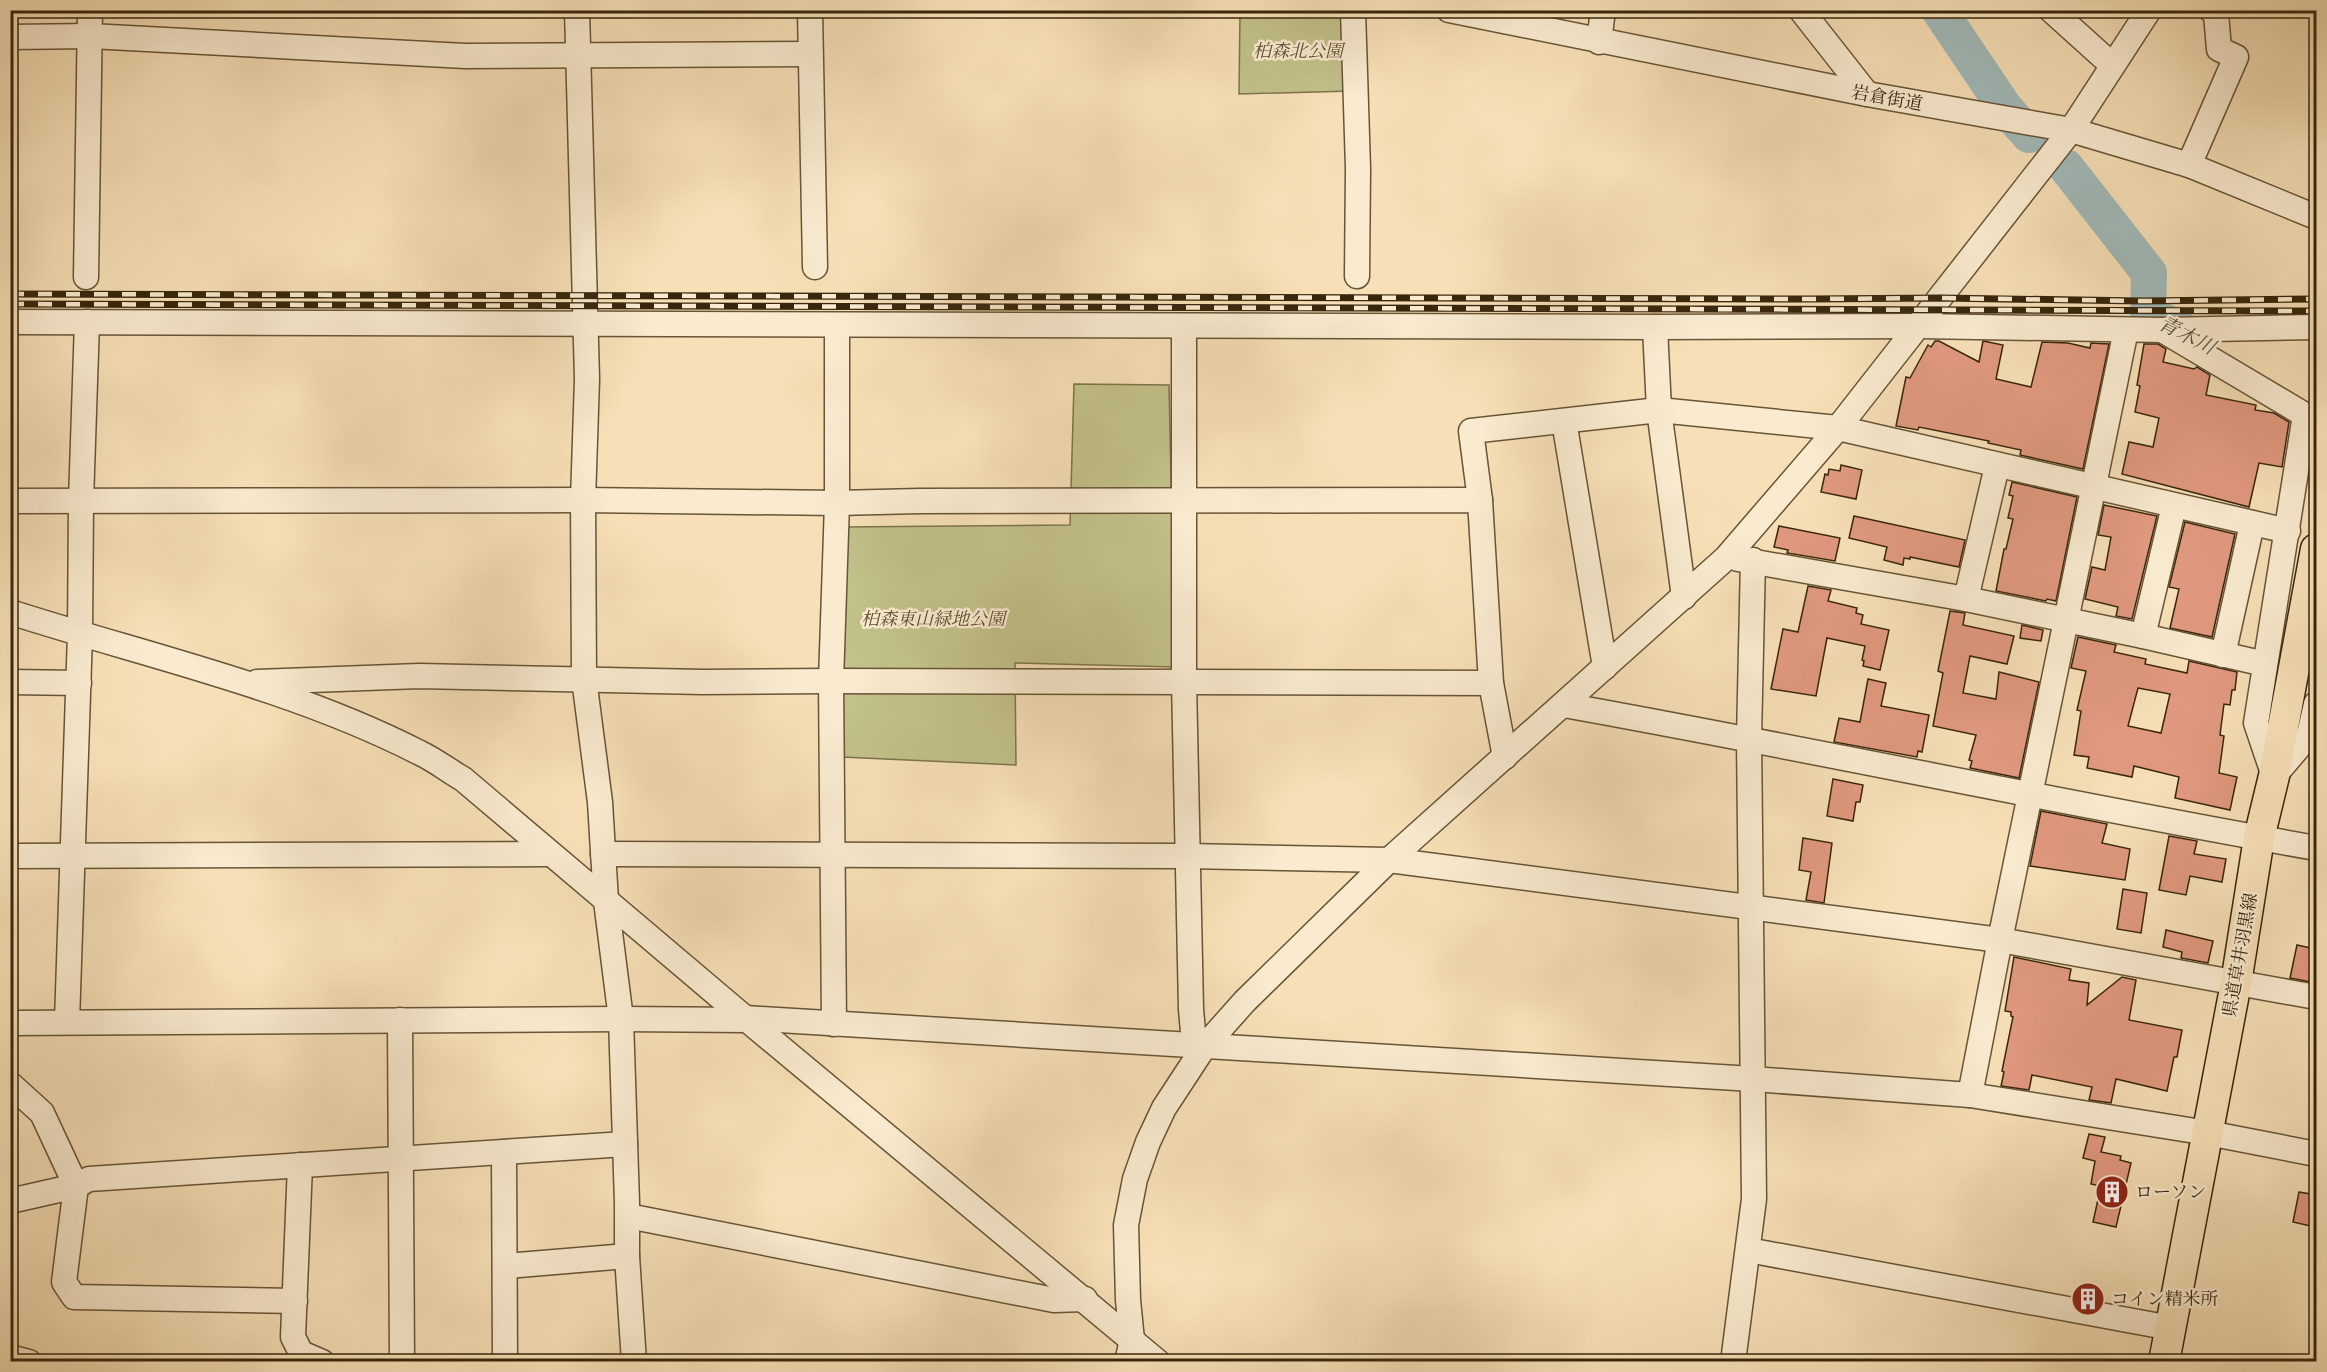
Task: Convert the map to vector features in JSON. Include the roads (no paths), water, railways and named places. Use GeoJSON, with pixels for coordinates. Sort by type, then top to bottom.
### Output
{"type":"FeatureCollection","features":[{"type":"Feature","properties":{"kind":"main road","name":"県道草井羽黒線"},"geometry":{"type":"LineString","coordinates":[[2164,1362],[2236,983],[2259,838],[2274,776],[2316,549]]}},
{"type":"Feature","properties":{"kind":"street"},"geometry":{"type":"LineString","coordinates":[[86,277],[90,10]]}},
{"type":"Feature","properties":{"kind":"street"},"geometry":{"type":"LineString","coordinates":[[577,10],[587,379],[584,500],[585,679],[600,802],[606,901],[621,1018],[628,1216],[627,1256],[634,1362]]}},
{"type":"Feature","properties":{"kind":"street"},"geometry":{"type":"LineString","coordinates":[[810,10],[815,267]]}},
{"type":"Feature","properties":{"kind":"street"},"geometry":{"type":"LineString","coordinates":[[1353,10],[1358,168],[1357,276]]}},
{"type":"Feature","properties":{"kind":"street","name":"岩倉街道"},"geometry":{"type":"LineString","coordinates":[[1449,10],[1599,42],[1867,94],[2071,130],[2189,165],[2316,217]]}},
{"type":"Feature","properties":{"kind":"street"},"geometry":{"type":"LineString","coordinates":[[1599,42],[1603,10]]}},
{"type":"Feature","properties":{"kind":"street"},"geometry":{"type":"LineString","coordinates":[[1802,10],[1867,94]]}},
{"type":"Feature","properties":{"kind":"street"},"geometry":{"type":"LineString","coordinates":[[2051,10],[2112,65]]}},
{"type":"Feature","properties":{"kind":"street"},"geometry":{"type":"LineString","coordinates":[[1129,1351],[1126,1225],[1135,1179],[1148,1142],[1164,1108],[1204,1047],[1245,1000],[1389,860],[1726,558],[1838,429],[2071,130],[2149,10]]}},
{"type":"Feature","properties":{"kind":"street"},"geometry":{"type":"LineString","coordinates":[[2189,165],[2236,57],[2219,49],[2216,14],[2211,10]]}},
{"type":"Feature","properties":{"kind":"street"},"geometry":{"type":"LineString","coordinates":[[10,37],[90,36],[465,56],[810,54]]}},
{"type":"Feature","properties":{"kind":"street"},"geometry":{"type":"LineString","coordinates":[[10,322],[1919,326],[2126,330],[2316,327]]}},
{"type":"Feature","properties":{"kind":"street"},"geometry":{"type":"LineString","coordinates":[[67,1022],[80,634],[81,501],[87,322]]}},
{"type":"Feature","properties":{"kind":"street"},"geometry":{"type":"LineString","coordinates":[[834,1024],[831,681],[837,503],[837,325]]}},
{"type":"Feature","properties":{"kind":"street"},"geometry":{"type":"LineString","coordinates":[[1184,326],[1184,682],[1188,856],[1193,1032],[1204,1047]]}},
{"type":"Feature","properties":{"kind":"street"},"geometry":{"type":"LineString","coordinates":[[1655,327],[1659,410],[1684,597]]}},
{"type":"Feature","properties":{"kind":"street"},"geometry":{"type":"LineString","coordinates":[[1970,1095],[2092,487],[2126,330]]}},
{"type":"Feature","properties":{"kind":"street"},"geometry":{"type":"LineString","coordinates":[[2162,330],[2306,415],[2256,723],[2274,776]]}},
{"type":"Feature","properties":{"kind":"street"},"geometry":{"type":"LineString","coordinates":[[1505,757],[1491,683],[1479,500],[1471,430],[1659,410],[1838,429],[2288,531]]}},
{"type":"Feature","properties":{"kind":"street"},"geometry":{"type":"LineString","coordinates":[[1564,421],[1605,667]]}},
{"type":"Feature","properties":{"kind":"street"},"geometry":{"type":"LineString","coordinates":[[1966,599],[1997,466]]}},
{"type":"Feature","properties":{"kind":"street"},"geometry":{"type":"LineString","coordinates":[[10,501],[584,500],[837,503],[1479,500]]}},
{"type":"Feature","properties":{"kind":"street"},"geometry":{"type":"LineString","coordinates":[[2143,636],[2174,506]]}},
{"type":"Feature","properties":{"kind":"street"},"geometry":{"type":"LineString","coordinates":[[2223,655],[2252,524]]}},
{"type":"Feature","properties":{"kind":"street"},"geometry":{"type":"LineString","coordinates":[[1726,558],[1753,560],[1966,599],[2265,664]]}},
{"type":"Feature","properties":{"kind":"street"},"geometry":{"type":"LineString","coordinates":[[1733,1362],[1754,1199],[1749,738],[1753,560]]}},
{"type":"Feature","properties":{"kind":"street"},"geometry":{"type":"LineString","coordinates":[[10,612],[244,682],[340,717],[421,753],[463,779],[746,1019],[1085,1299],[1129,1351],[1158,1362]]}},
{"type":"Feature","properties":{"kind":"street"},"geometry":{"type":"LineString","coordinates":[[244,682],[419,676],[703,682],[1491,683]]}},
{"type":"Feature","properties":{"kind":"street"},"geometry":{"type":"LineString","coordinates":[[10,682],[78,683]]}},
{"type":"Feature","properties":{"kind":"street"},"geometry":{"type":"LineString","coordinates":[[2274,776],[2309,735],[2316,704]]}},
{"type":"Feature","properties":{"kind":"street"},"geometry":{"type":"LineString","coordinates":[[1564,705],[1749,738],[2030,795],[2316,848]]}},
{"type":"Feature","properties":{"kind":"street"},"geometry":{"type":"LineString","coordinates":[[10,856],[550,854]]}},
{"type":"Feature","properties":{"kind":"street"},"geometry":{"type":"LineString","coordinates":[[603,854],[1188,856],[1389,860],[2000,940],[2316,997]]}},
{"type":"Feature","properties":{"kind":"street"},"geometry":{"type":"LineString","coordinates":[[10,1023],[746,1019],[1753,1079],[1970,1095],[2208,1133],[2316,1154]]}},
{"type":"Feature","properties":{"kind":"street"},"geometry":{"type":"LineString","coordinates":[[400,1020],[402,1362]]}},
{"type":"Feature","properties":{"kind":"street"},"geometry":{"type":"LineString","coordinates":[[10,1084],[42,1113],[76,1186],[64,1282],[74,1297],[295,1301]]}},
{"type":"Feature","properties":{"kind":"street"},"geometry":{"type":"LineString","coordinates":[[10,1201],[76,1186],[89,1179],[625,1144]]}},
{"type":"Feature","properties":{"kind":"street"},"geometry":{"type":"LineString","coordinates":[[504,1152],[505,1362]]}},
{"type":"Feature","properties":{"kind":"street"},"geometry":{"type":"LineString","coordinates":[[300,1165],[293,1337],[302,1353],[322,1362]]}},
{"type":"Feature","properties":{"kind":"street"},"geometry":{"type":"LineString","coordinates":[[628,1216],[1054,1300],[1085,1299]]}},
{"type":"Feature","properties":{"kind":"street"},"geometry":{"type":"LineString","coordinates":[[1748,1250],[2171,1328]]}},
{"type":"Feature","properties":{"kind":"street"},"geometry":{"type":"LineString","coordinates":[[506,1266],[627,1256]]}},
{"type":"Feature","properties":{"kind":"street"},"geometry":{"type":"LineString","coordinates":[[10,1357],[29,1362]]}},
{"type":"Feature","properties":{"kind":"waterway","name":"青木川"},"geometry":{"type":"LineString","coordinates":[[1939,10],[2005,108],[2029,135]]}},
{"type":"Feature","properties":{"kind":"waterway","name":"青木川"},"geometry":{"type":"LineString","coordinates":[[2066,167],[2149,273],[2148,315],[2198,338]]}},
{"type":"Feature","properties":{"kind":"railway"},"geometry":{"type":"LineString","coordinates":[[10,294],[1941,298],[2143,301],[2316,299]]}},
{"type":"Feature","properties":{"kind":"railway"},"geometry":{"type":"LineString","coordinates":[[10,304],[2316,311]]}},
{"type":"Feature","properties":{"kind":"place","name":"ローソン"},"geometry":{"type":"Point","coordinates":[2112,1192]}},
{"type":"Feature","properties":{"kind":"place","name":"コイン精米所"},"geometry":{"type":"Point","coordinates":[2088,1299]}},
{"type":"Feature","properties":{"kind":"park label","name":"柏森北公園"},"geometry":{"type":"Point","coordinates":[1298,51]}},
{"type":"Feature","properties":{"kind":"park label","name":"柏森東山緑地公園"},"geometry":{"type":"Point","coordinates":[933,619]}}]}
